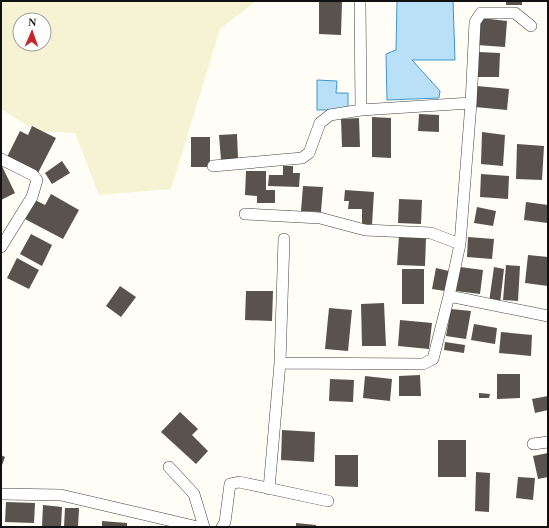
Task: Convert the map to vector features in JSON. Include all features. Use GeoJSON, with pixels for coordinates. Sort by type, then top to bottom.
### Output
{"type":"FeatureCollection","features":[{"type":"Feature","properties":{"kind":"street"},"geometry":{"type":"LineString","coordinates":[[360,1],[361,110]]}},
{"type":"Feature","properties":{"kind":"street"},"geometry":{"type":"LineString","coordinates":[[280,363],[423,364],[433,359],[460,244],[471,103],[475,22],[481,13],[516,13],[531,26]]}},
{"type":"Feature","properties":{"kind":"street"},"geometry":{"type":"LineString","coordinates":[[213,166],[302,158],[309,153],[320,122],[330,114],[361,110],[471,103]]}},
{"type":"Feature","properties":{"kind":"street"},"geometry":{"type":"LineString","coordinates":[[1,159],[33,175],[37,180],[32,197],[1,247]]}},
{"type":"Feature","properties":{"kind":"street"},"geometry":{"type":"LineString","coordinates":[[245,214],[320,218],[364,230],[431,233],[460,244]]}},
{"type":"Feature","properties":{"kind":"street"},"geometry":{"type":"LineString","coordinates":[[269,489],[280,363],[284,239]]}},
{"type":"Feature","properties":{"kind":"street"},"geometry":{"type":"LineString","coordinates":[[449,296],[548,316]]}},
{"type":"Feature","properties":{"kind":"street"},"geometry":{"type":"LineString","coordinates":[[533,444],[548,442]]}},
{"type":"Feature","properties":{"kind":"street"},"geometry":{"type":"LineString","coordinates":[[169,467],[194,494],[204,527]]}},
{"type":"Feature","properties":{"kind":"street"},"geometry":{"type":"LineString","coordinates":[[222,527],[225,522],[230,484],[239,482],[328,501]]}},
{"type":"Feature","properties":{"kind":"street"},"geometry":{"type":"LineString","coordinates":[[1,494],[61,495],[198,527]]}},
{"type":"Feature","properties":{"kind":"shaded area"},"geometry":{"type":"Polygon","coordinates":[[[1,1],[256,1],[220,29],[171,189],[99,195],[75,133],[36,131],[1,109],[1,1]]]}},
{"type":"Feature","properties":{"kind":"water"},"geometry":{"type":"Polygon","coordinates":[[[397,1],[453,1],[455,60],[412,60],[440,91],[439,98],[387,100],[386,54],[396,50],[397,1]]]}},
{"type":"Feature","properties":{"kind":"water"},"geometry":{"type":"Polygon","coordinates":[[[317,80],[337,81],[336,93],[348,93],[348,110],[317,110],[317,80]]]}},
{"type":"Feature","properties":{"kind":"building"},"geometry":{"type":"Polygon","coordinates":[[[319,1],[342,1],[341,35],[319,34],[319,1]]]}},
{"type":"Feature","properties":{"kind":"building"},"geometry":{"type":"Polygon","coordinates":[[[506,1],[522,1],[522,5],[506,5],[506,1]]]}},
{"type":"Feature","properties":{"kind":"building"},"geometry":{"type":"Polygon","coordinates":[[[481,18],[507,21],[505,47],[477,45],[481,18]]]}},
{"type":"Feature","properties":{"kind":"building"},"geometry":{"type":"Polygon","coordinates":[[[479,52],[500,53],[499,77],[477,77],[479,52]]]}},
{"type":"Feature","properties":{"kind":"building"},"geometry":{"type":"Polygon","coordinates":[[[477,86],[509,89],[507,110],[475,107],[477,86]]]}},
{"type":"Feature","properties":{"kind":"building"},"geometry":{"type":"Polygon","coordinates":[[[419,114],[439,115],[439,132],[418,131],[419,114]]]}},
{"type":"Feature","properties":{"kind":"building"},"geometry":{"type":"Polygon","coordinates":[[[372,117],[391,118],[391,158],[372,157],[372,117]]]}},
{"type":"Feature","properties":{"kind":"building"},"geometry":{"type":"Polygon","coordinates":[[[359,118],[360,147],[342,147],[341,119],[359,118]]]}},
{"type":"Feature","properties":{"kind":"building"},"geometry":{"type":"Polygon","coordinates":[[[32,126],[56,138],[38,173],[7,157],[20,131],[28,135],[32,126]]]}},
{"type":"Feature","properties":{"kind":"building"},"geometry":{"type":"Polygon","coordinates":[[[482,132],[505,135],[503,166],[481,164],[482,132]]]}},
{"type":"Feature","properties":{"kind":"building"},"geometry":{"type":"Polygon","coordinates":[[[237,134],[238,159],[221,160],[219,135],[237,134]]]}},
{"type":"Feature","properties":{"kind":"building"},"geometry":{"type":"Polygon","coordinates":[[[191,137],[210,137],[210,167],[191,167],[191,137]]]}},
{"type":"Feature","properties":{"kind":"building"},"geometry":{"type":"Polygon","coordinates":[[[517,144],[544,146],[542,180],[516,179],[517,144]]]}},
{"type":"Feature","properties":{"kind":"building"},"geometry":{"type":"Polygon","coordinates":[[[62,161],[70,173],[52,184],[45,173],[62,161]]]}},
{"type":"Feature","properties":{"kind":"building"},"geometry":{"type":"Polygon","coordinates":[[[1,164],[15,193],[1,200],[1,164]]]}},
{"type":"Feature","properties":{"kind":"building"},"geometry":{"type":"Polygon","coordinates":[[[283,166],[293,166],[293,173],[300,173],[299,187],[268,186],[269,175],[283,175],[283,166]]]}},
{"type":"Feature","properties":{"kind":"building"},"geometry":{"type":"Polygon","coordinates":[[[246,171],[266,171],[266,190],[275,190],[275,203],[257,203],[257,196],[245,195],[246,171]]]}},
{"type":"Feature","properties":{"kind":"building"},"geometry":{"type":"Polygon","coordinates":[[[481,174],[509,176],[508,199],[480,197],[481,174]]]}},
{"type":"Feature","properties":{"kind":"building"},"geometry":{"type":"Polygon","coordinates":[[[303,186],[323,187],[321,212],[301,211],[303,186]]]}},
{"type":"Feature","properties":{"kind":"building"},"geometry":{"type":"Polygon","coordinates":[[[345,190],[374,192],[372,225],[362,224],[362,209],[348,209],[349,201],[344,201],[345,190]]]}},
{"type":"Feature","properties":{"kind":"building"},"geometry":{"type":"Polygon","coordinates":[[[51,194],[79,210],[63,239],[23,218],[33,199],[45,205],[51,194]]]}},
{"type":"Feature","properties":{"kind":"building"},"geometry":{"type":"Polygon","coordinates":[[[399,199],[422,200],[421,224],[398,223],[399,199]]]}},
{"type":"Feature","properties":{"kind":"building"},"geometry":{"type":"Polygon","coordinates":[[[526,202],[548,205],[548,223],[524,220],[526,202]]]}},
{"type":"Feature","properties":{"kind":"building"},"geometry":{"type":"Polygon","coordinates":[[[477,207],[496,211],[493,226],[474,223],[477,207]]]}},
{"type":"Feature","properties":{"kind":"building"},"geometry":{"type":"Polygon","coordinates":[[[31,234],[52,245],[42,266],[20,254],[31,234]]]}},
{"type":"Feature","properties":{"kind":"building"},"geometry":{"type":"Polygon","coordinates":[[[399,236],[426,238],[425,266],[397,265],[399,236]]]}},
{"type":"Feature","properties":{"kind":"building"},"geometry":{"type":"Polygon","coordinates":[[[468,237],[494,239],[492,259],[467,257],[468,237]]]}},
{"type":"Feature","properties":{"kind":"building"},"geometry":{"type":"Polygon","coordinates":[[[528,255],[548,257],[548,286],[525,283],[528,255]]]}},
{"type":"Feature","properties":{"kind":"building"},"geometry":{"type":"Polygon","coordinates":[[[17,258],[39,270],[29,289],[7,278],[17,258]]]}},
{"type":"Feature","properties":{"kind":"building"},"geometry":{"type":"Polygon","coordinates":[[[506,265],[520,266],[518,301],[503,300],[506,265]]]}},
{"type":"Feature","properties":{"kind":"building"},"geometry":{"type":"Polygon","coordinates":[[[460,267],[483,270],[480,294],[456,291],[460,267]]]}},
{"type":"Feature","properties":{"kind":"building"},"geometry":{"type":"Polygon","coordinates":[[[494,267],[504,269],[500,303],[489,302],[494,267]]]}},
{"type":"Feature","properties":{"kind":"building"},"geometry":{"type":"Polygon","coordinates":[[[436,268],[449,271],[445,291],[432,289],[436,268]]]}},
{"type":"Feature","properties":{"kind":"building"},"geometry":{"type":"Polygon","coordinates":[[[402,269],[424,269],[424,304],[402,304],[402,269]]]}},
{"type":"Feature","properties":{"kind":"building"},"geometry":{"type":"Polygon","coordinates":[[[120,286],[136,297],[121,317],[106,306],[120,286]]]}},
{"type":"Feature","properties":{"kind":"building"},"geometry":{"type":"Polygon","coordinates":[[[246,291],[273,291],[272,321],[245,320],[246,291]]]}},
{"type":"Feature","properties":{"kind":"building"},"geometry":{"type":"Polygon","coordinates":[[[384,303],[386,346],[362,346],[361,304],[384,303]]]}},
{"type":"Feature","properties":{"kind":"building"},"geometry":{"type":"Polygon","coordinates":[[[329,308],[352,310],[348,351],[325,349],[329,308]]]}},
{"type":"Feature","properties":{"kind":"building"},"geometry":{"type":"Polygon","coordinates":[[[451,309],[471,311],[466,339],[446,336],[451,309]]]}},
{"type":"Feature","properties":{"kind":"building"},"geometry":{"type":"Polygon","coordinates":[[[400,320],[432,323],[429,349],[398,346],[400,320]]]}},
{"type":"Feature","properties":{"kind":"building"},"geometry":{"type":"Polygon","coordinates":[[[474,324],[497,328],[495,344],[471,340],[474,324]]]}},
{"type":"Feature","properties":{"kind":"building"},"geometry":{"type":"Polygon","coordinates":[[[501,332],[532,335],[531,356],[499,353],[501,332]]]}},
{"type":"Feature","properties":{"kind":"building"},"geometry":{"type":"Polygon","coordinates":[[[445,342],[465,345],[464,353],[444,350],[445,342]]]}},
{"type":"Feature","properties":{"kind":"building"},"geometry":{"type":"Polygon","coordinates":[[[497,374],[520,374],[520,398],[497,399],[497,374]]]}},
{"type":"Feature","properties":{"kind":"building"},"geometry":{"type":"Polygon","coordinates":[[[420,375],[421,396],[399,396],[399,376],[420,375]]]}},
{"type":"Feature","properties":{"kind":"building"},"geometry":{"type":"Polygon","coordinates":[[[365,376],[392,379],[390,401],[363,398],[365,376]]]}},
{"type":"Feature","properties":{"kind":"building"},"geometry":{"type":"Polygon","coordinates":[[[330,379],[354,380],[353,402],[329,401],[330,379]]]}},
{"type":"Feature","properties":{"kind":"building"},"geometry":{"type":"Polygon","coordinates":[[[479,393],[490,394],[489,398],[479,398],[479,393]]]}},
{"type":"Feature","properties":{"kind":"building"},"geometry":{"type":"Polygon","coordinates":[[[548,396],[548,410],[535,413],[532,399],[548,396]]]}},
{"type":"Feature","properties":{"kind":"building"},"geometry":{"type":"Polygon","coordinates":[[[180,412],[198,429],[192,435],[208,451],[196,464],[161,432],[180,412]]]}},
{"type":"Feature","properties":{"kind":"building"},"geometry":{"type":"Polygon","coordinates":[[[282,430],[315,432],[314,462],[281,460],[282,430]]]}},
{"type":"Feature","properties":{"kind":"building"},"geometry":{"type":"Polygon","coordinates":[[[438,440],[466,440],[466,477],[438,477],[438,440]]]}},
{"type":"Feature","properties":{"kind":"building"},"geometry":{"type":"Polygon","coordinates":[[[548,453],[548,477],[538,479],[533,456],[548,453]]]}},
{"type":"Feature","properties":{"kind":"building"},"geometry":{"type":"Polygon","coordinates":[[[1,455],[5,457],[1,468],[1,455]]]}},
{"type":"Feature","properties":{"kind":"building"},"geometry":{"type":"Polygon","coordinates":[[[335,455],[358,455],[358,487],[335,486],[335,455]]]}},
{"type":"Feature","properties":{"kind":"building"},"geometry":{"type":"Polygon","coordinates":[[[476,472],[490,473],[489,512],[475,511],[476,472]]]}},
{"type":"Feature","properties":{"kind":"building"},"geometry":{"type":"Polygon","coordinates":[[[518,477],[535,478],[533,500],[516,498],[518,477]]]}},
{"type":"Feature","properties":{"kind":"building"},"geometry":{"type":"Polygon","coordinates":[[[6,502],[35,503],[34,523],[5,522],[6,502]]]}},
{"type":"Feature","properties":{"kind":"building"},"geometry":{"type":"Polygon","coordinates":[[[43,505],[62,507],[61,527],[42,527],[43,505]]]}},
{"type":"Feature","properties":{"kind":"building"},"geometry":{"type":"Polygon","coordinates":[[[65,508],[79,508],[78,527],[64,527],[65,508]]]}},
{"type":"Feature","properties":{"kind":"building"},"geometry":{"type":"Polygon","coordinates":[[[102,521],[127,523],[127,527],[102,527],[102,521]]]}},
{"type":"Feature","properties":{"kind":"building"},"geometry":{"type":"Polygon","coordinates":[[[296,523],[316,525],[316,527],[296,527],[296,523]]]}}]}
